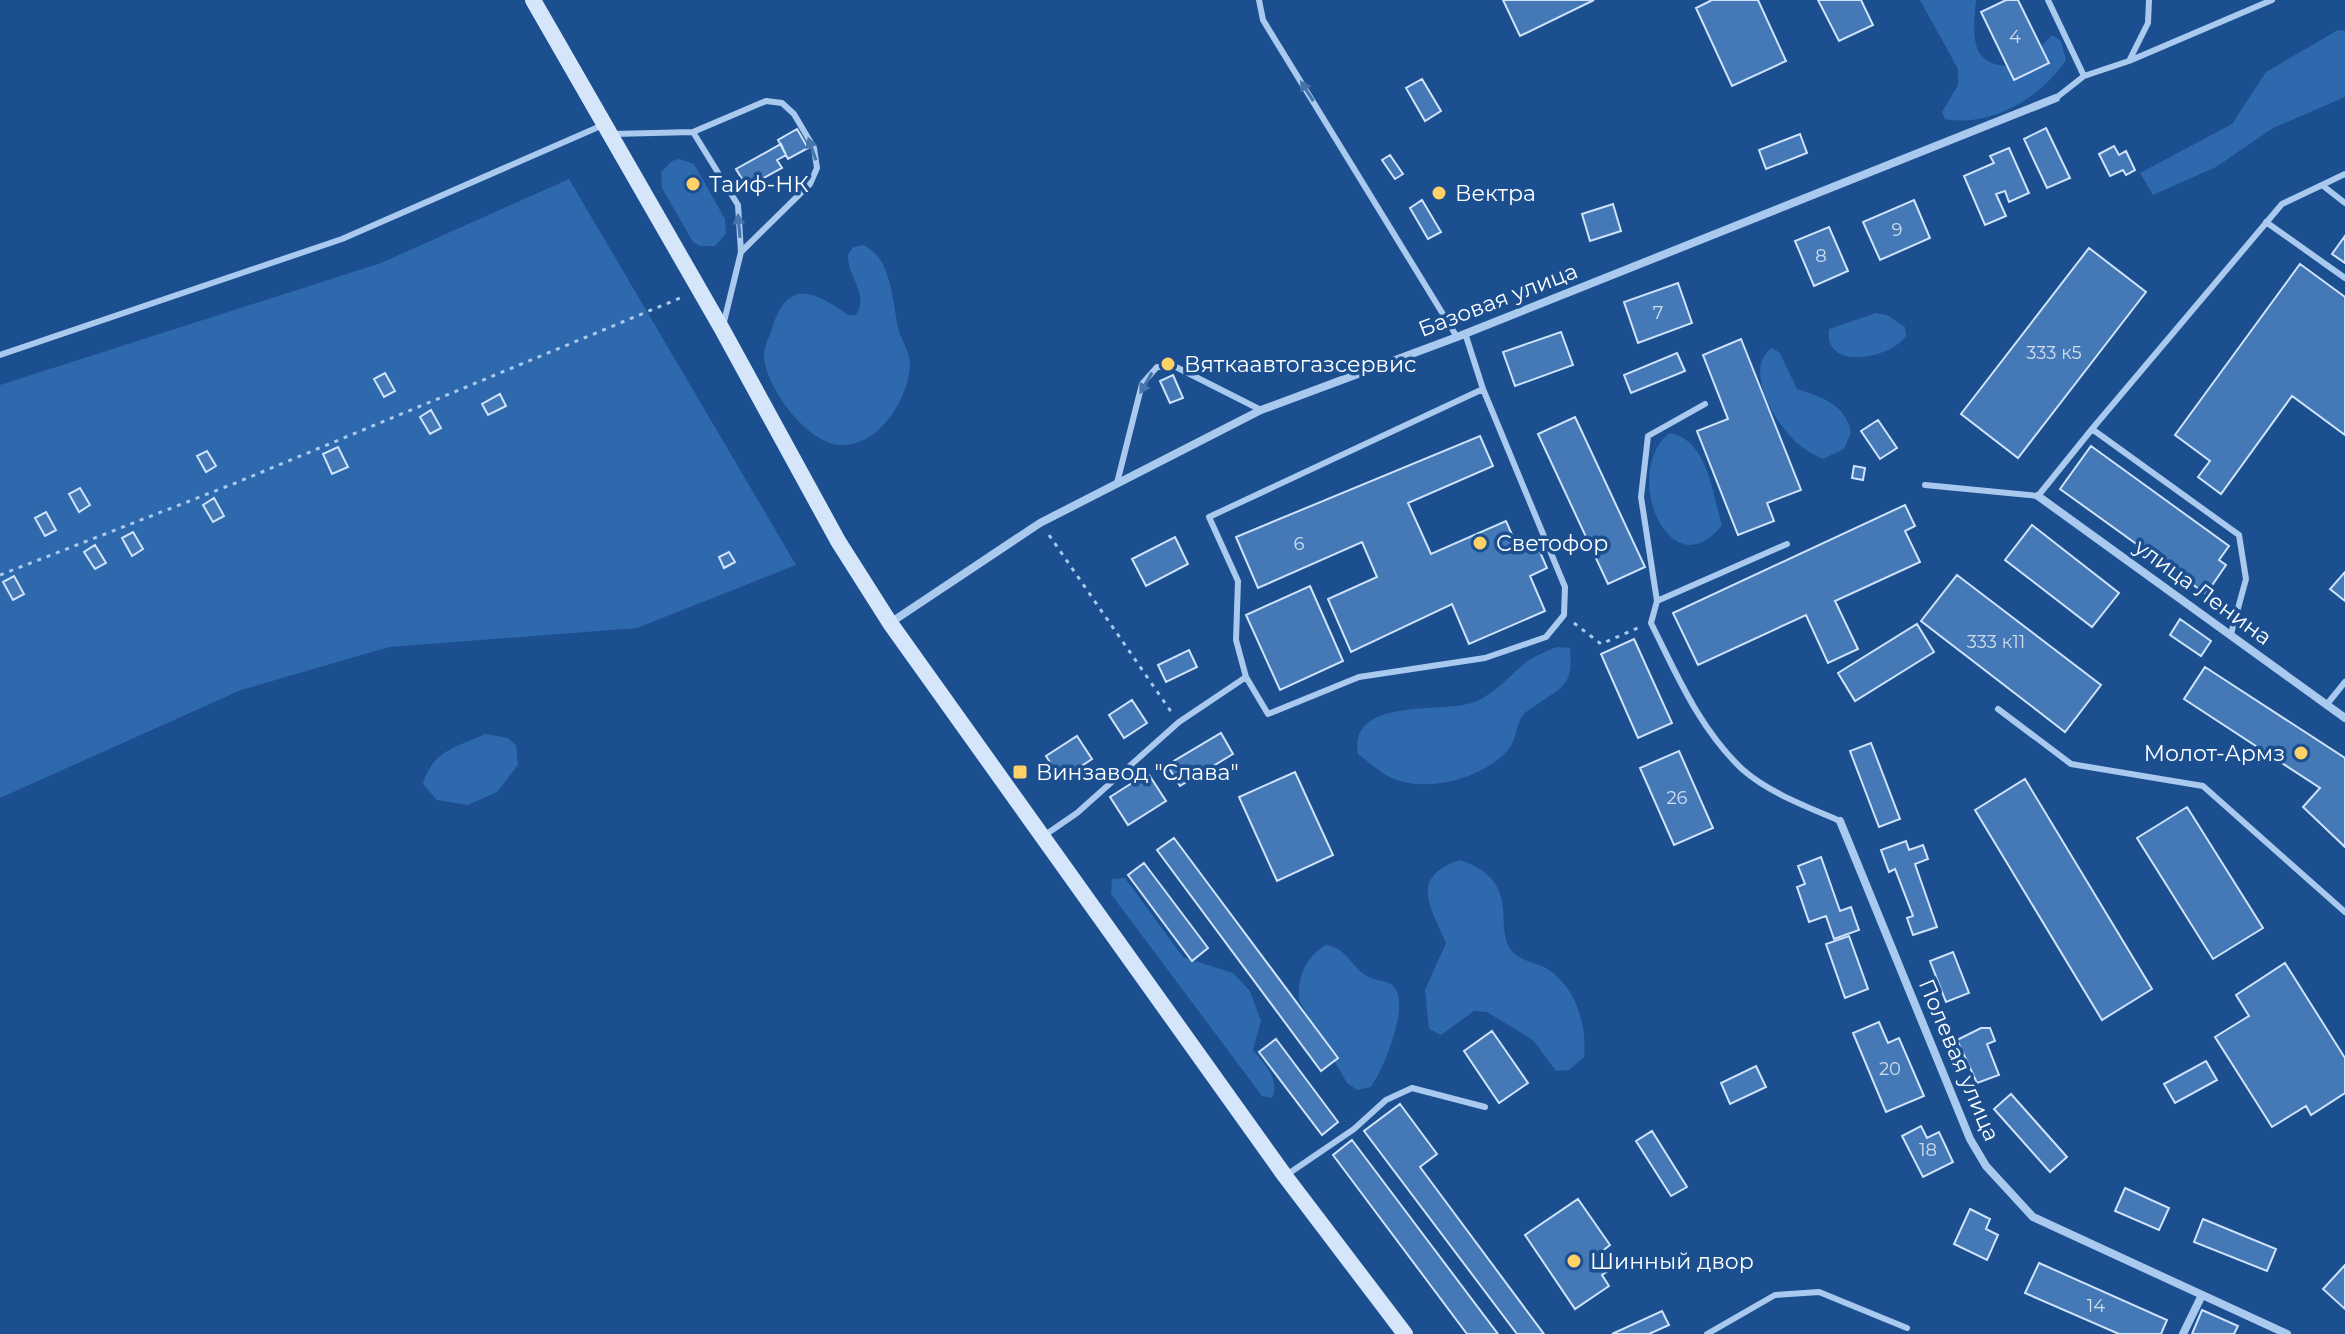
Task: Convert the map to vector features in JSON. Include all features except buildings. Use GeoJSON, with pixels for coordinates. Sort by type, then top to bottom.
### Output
{"type":"FeatureCollection","features":[{"type":"Feature","properties":{"kind":"main road"},"geometry":{"type":"LineString","coordinates":[[533,0],[722,329],[838,541],[890,623],[1285,1176],[1405,1334]]}},
{"type":"Feature","properties":{"kind":"street","name":"Базовая улица"},"geometry":{"type":"LineString","coordinates":[[890,623],[1040,523],[1261,410],[1461,335],[2056,98]]}},
{"type":"Feature","properties":{"kind":"street","name":"улица Ленина"},"geometry":{"type":"LineString","coordinates":[[2038,496],[2345,718]]}},
{"type":"Feature","properties":{"kind":"street","name":"Полевая улица"},"geometry":{"type":"LineString","coordinates":[[1840,821],[1970,1139],[1986,1166],[2033,1217],[2287,1334]]}},
{"type":"Feature","properties":{"kind":"street"},"geometry":{"type":"LineString","coordinates":[[2183,1334],[2201,1297]]}},
{"type":"Feature","properties":{"kind":"lane"},"geometry":{"type":"LineString","coordinates":[[1259,0],[1263,20],[1461,335],[1565,587],[1564,615],[1546,637],[1485,658],[1359,677],[1268,714],[1246,677],[1236,640],[1238,581],[1209,517],[1483,389]]}},
{"type":"Feature","properties":{"kind":"lane"},"geometry":{"type":"LineString","coordinates":[[2048,0],[2084,76]]}},
{"type":"Feature","properties":{"kind":"lane"},"geometry":{"type":"LineString","coordinates":[[2129,61],[2148,23],[2149,0]]}},
{"type":"Feature","properties":{"kind":"lane"},"geometry":{"type":"LineString","coordinates":[[2056,98],[2084,76],[2129,61],[2272,0]]}},
{"type":"Feature","properties":{"kind":"lane"},"geometry":{"type":"LineString","coordinates":[[0,355],[342,239],[605,130],[693,132],[766,101],[782,103],[794,114],[814,148],[817,168],[810,184],[741,252]]}},
{"type":"Feature","properties":{"kind":"lane"},"geometry":{"type":"LineString","coordinates":[[693,132],[738,205],[741,252],[722,329]]}},
{"type":"Feature","properties":{"kind":"lane"},"geometry":{"type":"LineString","coordinates":[[1925,485],[2038,496],[2282,204],[2345,174]]}},
{"type":"Feature","properties":{"kind":"lane"},"geometry":{"type":"LineString","coordinates":[[2322,185],[2345,203]]}},
{"type":"Feature","properties":{"kind":"lane"},"geometry":{"type":"LineString","coordinates":[[2266,222],[2345,278]]}},
{"type":"Feature","properties":{"kind":"lane"},"geometry":{"type":"LineString","coordinates":[[1117,483],[1142,384],[1157,367],[1176,367],[1261,410]]}},
{"type":"Feature","properties":{"kind":"lane"},"geometry":{"type":"LineString","coordinates":[[1705,404],[1648,436],[1641,497],[1657,601],[1651,623],[1696,714],[1743,770],[1781,794],[1840,821]]}},
{"type":"Feature","properties":{"kind":"lane"},"geometry":{"type":"LineString","coordinates":[[2092,429],[2239,535],[2246,579],[2231,634]]}},
{"type":"Feature","properties":{"kind":"lane"},"geometry":{"type":"LineString","coordinates":[[1657,601],[1787,544]]}},
{"type":"Feature","properties":{"kind":"lane"},"geometry":{"type":"LineString","coordinates":[[1043,836],[1077,813],[1179,722],[1246,677]]}},
{"type":"Feature","properties":{"kind":"lane"},"geometry":{"type":"LineString","coordinates":[[2328,703],[2345,682]]}},
{"type":"Feature","properties":{"kind":"lane"},"geometry":{"type":"LineString","coordinates":[[1998,709],[2071,764],[2203,786],[2345,912]]}},
{"type":"Feature","properties":{"kind":"lane"},"geometry":{"type":"LineString","coordinates":[[1285,1176],[1354,1129],[1386,1100],[1412,1088],[1485,1107]]}},
{"type":"Feature","properties":{"kind":"lane"},"geometry":{"type":"LineString","coordinates":[[1707,1334],[1775,1295],[1819,1292],[1907,1328]]}},
{"type":"Feature","properties":{"kind":"path"},"geometry":{"type":"LineString","coordinates":[[0,575],[233,484],[699,290]]}},
{"type":"Feature","properties":{"kind":"path"},"geometry":{"type":"LineString","coordinates":[[1040,523],[1179,722]]}},
{"type":"Feature","properties":{"kind":"path"},"geometry":{"type":"LineString","coordinates":[[1564,615],[1601,644],[1651,623]]}},
{"type":"Feature","properties":{"kind":"shaded area"},"geometry":{"type":"Polygon","coordinates":[[[1920,0],[1976,0],[1975,40],[1978,50],[1992,63],[2022,66],[2052,35],[2061,41],[2066,60],[2043,87],[2013,107],[1979,119],[1945,119],[1942,112],[1958,85],[1958,69],[1920,0]]]}},
{"type":"Feature","properties":{"kind":"shaded area"},"geometry":{"type":"Polygon","coordinates":[[[2338,30],[2345,31],[2345,97],[2273,128],[2216,167],[2153,195],[2140,173],[2232,124],[2266,72],[2338,30]]]}},
{"type":"Feature","properties":{"kind":"shaded area"},"geometry":{"type":"Polygon","coordinates":[[[679,159],[694,164],[725,219],[726,234],[715,246],[700,246],[693,242],[662,188],[661,172],[672,161],[679,159]]]}},
{"type":"Feature","properties":{"kind":"shaded area"},"geometry":{"type":"Polygon","coordinates":[[[569,179],[796,565],[637,628],[389,647],[241,690],[0,798],[0,385],[381,263],[569,179]]]}},
{"type":"Feature","properties":{"kind":"shaded area"},"geometry":{"type":"Polygon","coordinates":[[[863,245],[873,251],[886,271],[910,366],[904,393],[889,419],[867,438],[854,444],[840,445],[815,435],[791,412],[772,384],[764,354],[778,313],[785,302],[794,296],[813,295],[848,315],[856,315],[861,300],[848,255],[853,247],[863,245]]]}},
{"type":"Feature","properties":{"kind":"shaded area"},"geometry":{"type":"Polygon","coordinates":[[[1876,313],[1887,315],[1905,327],[1906,336],[1886,351],[1873,355],[1846,356],[1836,351],[1830,342],[1829,329],[1876,313]]]}},
{"type":"Feature","properties":{"kind":"shaded area"},"geometry":{"type":"Polygon","coordinates":[[[1772,348],[1780,353],[1797,389],[1831,403],[1844,415],[1851,433],[1844,449],[1823,459],[1799,445],[1780,423],[1761,382],[1760,369],[1764,357],[1772,348]]]}},
{"type":"Feature","properties":{"kind":"shaded area"},"geometry":{"type":"Polygon","coordinates":[[[1669,433],[1682,437],[1692,445],[1711,483],[1722,525],[1703,542],[1685,544],[1670,536],[1658,520],[1651,498],[1649,474],[1655,452],[1669,433]]]}},
{"type":"Feature","properties":{"kind":"shaded area"},"geometry":{"type":"Polygon","coordinates":[[[1556,647],[1570,648],[1570,670],[1565,683],[1523,715],[1511,746],[1485,768],[1455,780],[1408,783],[1384,774],[1358,754],[1359,736],[1368,723],[1382,715],[1475,702],[1496,689],[1529,660],[1556,647]]]}},
{"type":"Feature","properties":{"kind":"shaded area"},"geometry":{"type":"Polygon","coordinates":[[[485,734],[508,738],[516,745],[518,765],[497,792],[468,805],[437,800],[423,784],[433,764],[446,752],[485,734]]]}},
{"type":"Feature","properties":{"kind":"shaded area"},"geometry":{"type":"Polygon","coordinates":[[[1460,860],[1481,869],[1493,881],[1500,894],[1508,945],[1515,954],[1549,970],[1567,987],[1573,998],[1582,1021],[1585,1045],[1584,1057],[1569,1070],[1556,1071],[1533,1040],[1487,1012],[1474,1011],[1441,1035],[1429,1029],[1425,990],[1446,943],[1430,906],[1429,885],[1434,875],[1460,860]]]}},
{"type":"Feature","properties":{"kind":"shaded area"},"geometry":{"type":"Polygon","coordinates":[[[1125,878],[1183,957],[1233,973],[1250,991],[1261,1021],[1253,1050],[1273,1078],[1272,1098],[1262,1096],[1111,894],[1112,879],[1125,878]]]}},
{"type":"Feature","properties":{"kind":"shaded area"},"geometry":{"type":"Polygon","coordinates":[[[1326,945],[1343,953],[1367,976],[1392,985],[1398,993],[1398,1019],[1394,1035],[1371,1087],[1357,1090],[1347,1083],[1299,1000],[1304,968],[1313,955],[1326,945]]]}},
{"type":"Feature","properties":{"kind":"place","name":"Таиф-НК"},"geometry":{"type":"Point","coordinates":[693,184]}},
{"type":"Feature","properties":{"kind":"place","name":"Вектра"},"geometry":{"type":"Point","coordinates":[1439,193]}},
{"type":"Feature","properties":{"kind":"place","name":"Вяткаавтогазсервис"},"geometry":{"type":"Point","coordinates":[1168,364]}},
{"type":"Feature","properties":{"kind":"place","name":"Светофор"},"geometry":{"type":"Point","coordinates":[1480,543]}},
{"type":"Feature","properties":{"kind":"place","name":"Молот-Армз"},"geometry":{"type":"Point","coordinates":[2301,753]}},
{"type":"Feature","properties":{"kind":"place","name":"Винзавод \"Слава\""},"geometry":{"type":"Point","coordinates":[1020,772]}},
{"type":"Feature","properties":{"kind":"place","name":"Шинный двор"},"geometry":{"type":"Point","coordinates":[1574,1261]}}]}
